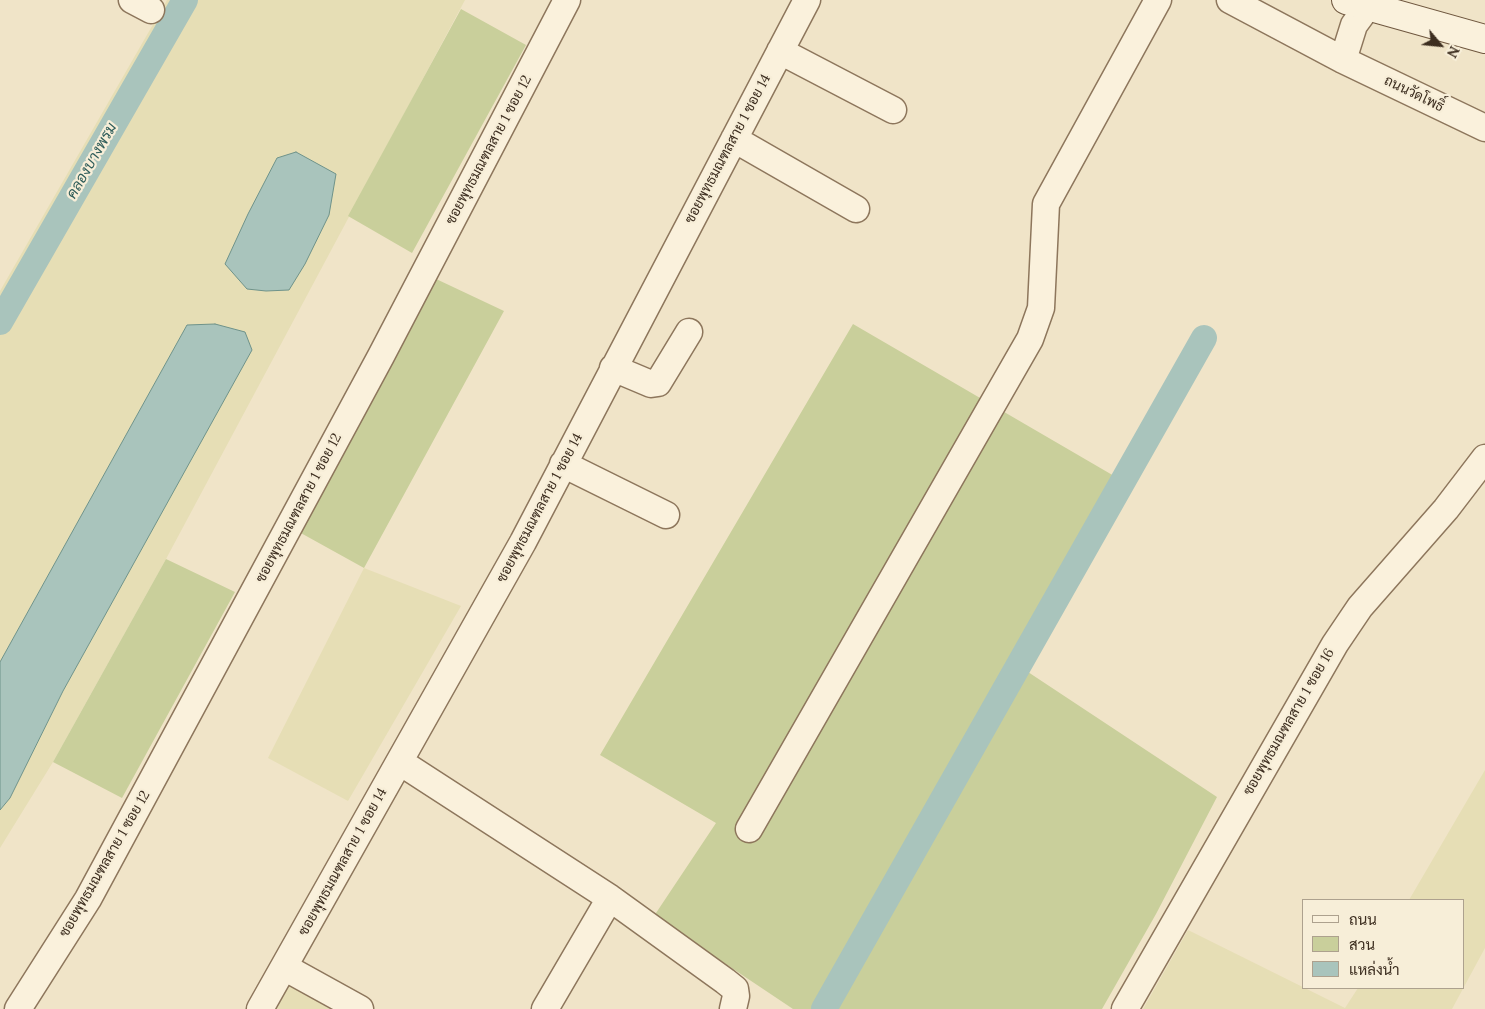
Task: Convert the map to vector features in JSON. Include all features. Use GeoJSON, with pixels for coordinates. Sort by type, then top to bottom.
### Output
{"type":"FeatureCollection","features":[{"type":"Feature","properties":{"kind":"main road"},"geometry":{"type":"LineString","coordinates":[[1357,3],[1485,39]]}},
{"type":"Feature","properties":{"kind":"street","name":"ซอยพุทธมณฑลสาย 1 ซอย 12"},"geometry":{"type":"LineString","coordinates":[[18,1009],[88,899],[376,365],[567,0]]}},
{"type":"Feature","properties":{"kind":"street","name":"ซอยพุทธมณฑลสาย 1 ซอย 14"},"geometry":{"type":"LineString","coordinates":[[260,1009],[523,542],[806,0]]}},
{"type":"Feature","properties":{"kind":"street"},"geometry":{"type":"LineString","coordinates":[[749,829],[1030,339],[1040,308],[1046,204],[1158,0]]}},
{"type":"Feature","properties":{"kind":"street","name":"ถนนวัดโพธิ์"},"geometry":{"type":"LineString","coordinates":[[1230,0],[1344,60],[1485,128]]}},
{"type":"Feature","properties":{"kind":"street"},"geometry":{"type":"LineString","coordinates":[[1344,60],[1354,24],[1357,3]]}},
{"type":"Feature","properties":{"kind":"street"},"geometry":{"type":"LineString","coordinates":[[780,50],[893,110]]}},
{"type":"Feature","properties":{"kind":"street"},"geometry":{"type":"LineString","coordinates":[[734,139],[856,209]]}},
{"type":"Feature","properties":{"kind":"street"},"geometry":{"type":"LineString","coordinates":[[613,368],[651,384],[658,383],[689,332]]}},
{"type":"Feature","properties":{"kind":"street","name":"ซอยพุทธมณฑลสาย 1 ซอย 16"},"geometry":{"type":"LineString","coordinates":[[1125,1009],[1335,644],[1360,607],[1446,509],[1485,458]]}},
{"type":"Feature","properties":{"kind":"street"},"geometry":{"type":"LineString","coordinates":[[563,464],[666,515]]}},
{"type":"Feature","properties":{"kind":"street"},"geometry":{"type":"LineString","coordinates":[[400,762],[610,898],[735,989],[736,996],[733,1009]]}},
{"type":"Feature","properties":{"kind":"street"},"geometry":{"type":"LineString","coordinates":[[545,1009],[610,898]]}},
{"type":"Feature","properties":{"kind":"street"},"geometry":{"type":"LineString","coordinates":[[284,967],[360,1009]]}},
{"type":"Feature","properties":{"kind":"shaded area"},"geometry":{"type":"Polygon","coordinates":[[[167,0],[465,0],[166,559],[53,762],[0,848],[0,810],[10,798],[63,691],[251,350],[187,325],[0,662],[0,291],[167,0]]]}},
{"type":"Feature","properties":{"kind":"shaded area"},"geometry":{"type":"Polygon","coordinates":[[[364,568],[461,606],[348,801],[268,758],[364,568]]]}},
{"type":"Feature","properties":{"kind":"shaded area"},"geometry":{"type":"Polygon","coordinates":[[[1485,770],[1485,948],[1465,985],[1465,899],[1410,899],[1485,770]]]}},
{"type":"Feature","properties":{"kind":"shaded area"},"geometry":{"type":"Polygon","coordinates":[[[1188,930],[1302,987],[1302,989],[1307,989],[1345,1008],[1357,989],[1462,989],[1452,1009],[1143,1009],[1188,930]]]}},
{"type":"Feature","properties":{"kind":"shaded area"},"geometry":{"type":"Polygon","coordinates":[[[287,984],[330,1009],[272,1009],[287,984]]]}},
{"type":"Feature","properties":{"kind":"green space"},"geometry":{"type":"Polygon","coordinates":[[[461,9],[526,45],[412,253],[348,216],[461,9]]]}},
{"type":"Feature","properties":{"kind":"green space"},"geometry":{"type":"Polygon","coordinates":[[[434,278],[504,311],[364,568],[299,532],[434,278]]]}},
{"type":"Feature","properties":{"kind":"green space"},"geometry":{"type":"Polygon","coordinates":[[[853,324],[1133,487],[1028,672],[1217,797],[1156,914],[1102,1009],[793,1009],[654,916],[716,823],[600,755],[853,324]]]}},
{"type":"Feature","properties":{"kind":"green space"},"geometry":{"type":"Polygon","coordinates":[[[166,559],[235,592],[122,798],[53,762],[166,559]]]}},
{"type":"Feature","properties":{"kind":"water"},"geometry":{"type":"Polygon","coordinates":[[[296,152],[336,174],[329,215],[305,264],[289,290],[266,291],[247,289],[225,264],[277,158],[296,152]]]}},
{"type":"Feature","properties":{"kind":"water"},"geometry":{"type":"Polygon","coordinates":[[[215,324],[245,332],[252,350],[63,691],[10,798],[0,810],[0,662],[187,325],[215,324]]]}},
{"type":"Feature","properties":{"kind":"waterway","name":"คลองบางพรม"},"geometry":{"type":"LineString","coordinates":[[0,322],[185,0]]}},
{"type":"Feature","properties":{"kind":"waterway"},"geometry":{"type":"LineString","coordinates":[[824,1009],[1204,338]]}}]}
